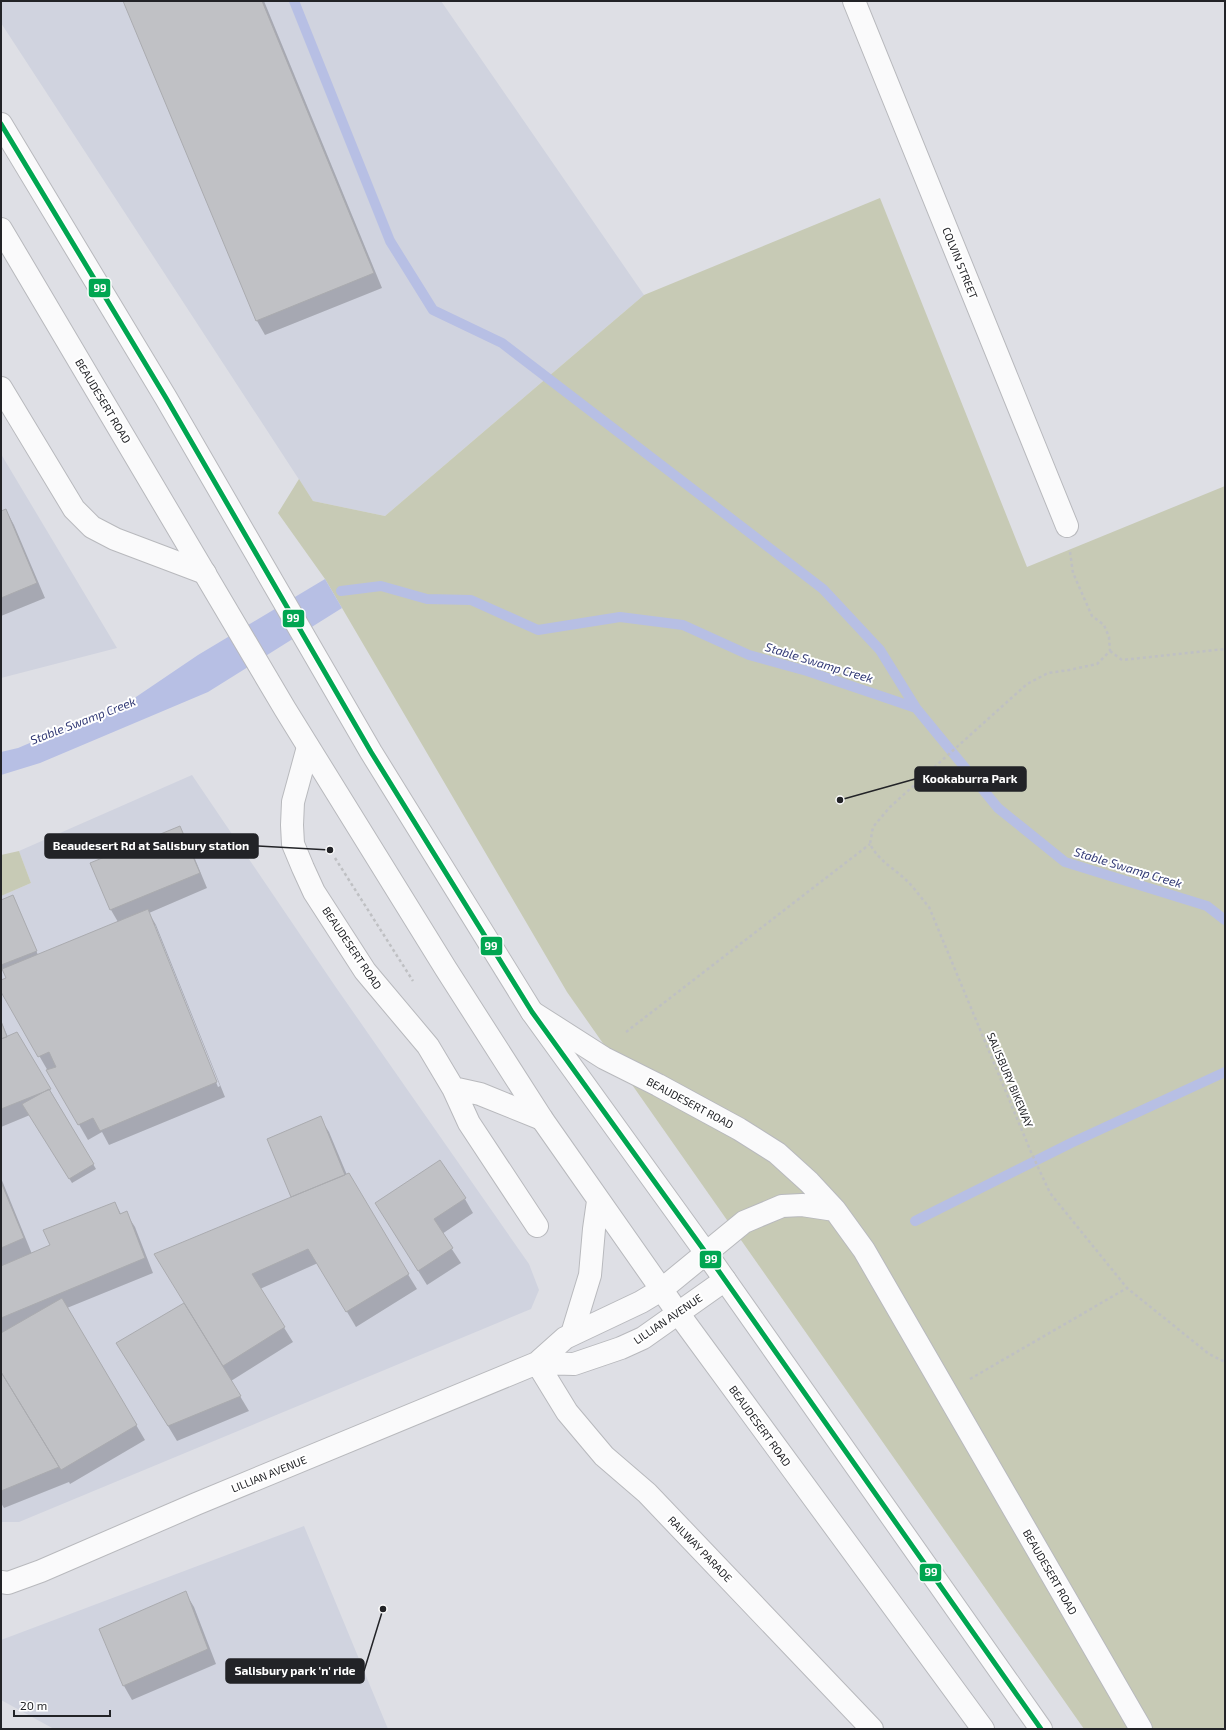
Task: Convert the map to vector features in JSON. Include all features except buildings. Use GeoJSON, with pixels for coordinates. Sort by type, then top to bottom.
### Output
{"type":"FeatureCollection","features":[{"type":"Feature","properties":{"kind":"main road","name":"COLVIN STREET"},"geometry":{"type":"LineString","coordinates":[[854,1],[1067,526]]}},
{"type":"Feature","properties":{"kind":"main road","name":"BEAUDESERT ROAD"},"geometry":{"type":"LineString","coordinates":[[1,124],[80,253],[255,550],[371,752],[532,1012],[706,1253],[1041,1729]]}},
{"type":"Feature","properties":{"kind":"main road","name":"BEAUDESERT ROAD"},"geometry":{"type":"LineString","coordinates":[[1,229],[308,747],[446,969],[542,1119],[661,1290],[983,1729]]}},
{"type":"Feature","properties":{"kind":"main road"},"geometry":{"type":"LineString","coordinates":[[1,388],[74,509],[92,527],[115,539],[207,575]]}},
{"type":"Feature","properties":{"kind":"main road","name":"BEAUDESERT ROAD"},"geometry":{"type":"LineString","coordinates":[[308,747],[293,802],[293,844],[314,892],[365,972],[428,1046],[453,1088],[469,1123],[537,1226]]}},
{"type":"Feature","properties":{"kind":"main road","name":"BEAUDESERT ROAD"},"geometry":{"type":"LineString","coordinates":[[532,1012],[604,1058],[658,1085],[778,1153],[809,1182],[835,1210],[864,1250],[1141,1729]]}},
{"type":"Feature","properties":{"kind":"main road"},"geometry":{"type":"LineString","coordinates":[[453,1088],[480,1094],[542,1119]]}},
{"type":"Feature","properties":{"kind":"main road"},"geometry":{"type":"LineString","coordinates":[[572,1334],[590,1275],[598,1201]]}},
{"type":"Feature","properties":{"kind":"main road"},"geometry":{"type":"LineString","coordinates":[[706,1253],[744,1222],[782,1206],[802,1205],[835,1210]]}},
{"type":"Feature","properties":{"kind":"main road","name":"LILLIAN AVENUE"},"geometry":{"type":"LineString","coordinates":[[1,1582],[8,1583],[41,1571],[196,1504],[538,1363],[572,1334],[641,1302],[661,1290],[706,1253]]}},
{"type":"Feature","properties":{"kind":"main road","name":"LILLIAN AVENUE"},"geometry":{"type":"LineString","coordinates":[[538,1363],[574,1364],[621,1348],[643,1338],[725,1280]]}},
{"type":"Feature","properties":{"kind":"main road","name":"RAILWAY PARADE"},"geometry":{"type":"LineString","coordinates":[[538,1363],[567,1412],[604,1456],[647,1493],[872,1729]]}},
{"type":"Feature","properties":{"kind":"path"},"geometry":{"type":"LineString","coordinates":[[626,1032],[870,844],[873,827],[890,807],[1027,684],[1048,673],[1098,664],[1110,651],[1109,637],[1104,625],[1092,616],[1073,573],[1067,526]]}},
{"type":"Feature","properties":{"kind":"path"},"geometry":{"type":"LineString","coordinates":[[1110,651],[1122,660],[1225,649]]}},
{"type":"Feature","properties":{"kind":"path","name":"SALISBURY BIKEWAY"},"geometry":{"type":"LineString","coordinates":[[870,844],[874,852],[887,865],[905,879],[929,907],[1031,1152],[1050,1193],[1127,1288],[1209,1354],[1225,1362]]}},
{"type":"Feature","properties":{"kind":"path"},"geometry":{"type":"LineString","coordinates":[[946,1392],[1127,1288]]}},
{"type":"Feature","properties":{"kind":"shaded area"},"geometry":{"type":"Polygon","coordinates":[[[1,1],[441,1],[644,295],[385,516],[313,501],[1,23],[1,1]]]}},
{"type":"Feature","properties":{"kind":"shaded area"},"geometry":{"type":"Polygon","coordinates":[[[1,454],[117,648],[1,678],[1,454]]]}},
{"type":"Feature","properties":{"kind":"shaded area"},"geometry":{"type":"Polygon","coordinates":[[[192,775],[335,986],[529,1264],[539,1290],[531,1309],[19,1522],[1,1522],[1,896],[31,883],[19,851],[192,775]]]}},
{"type":"Feature","properties":{"kind":"shaded area"},"geometry":{"type":"Polygon","coordinates":[[[304,1526],[388,1729],[54,1729],[1,1700],[1,1640],[304,1526]]]}},
{"type":"Feature","properties":{"kind":"green space"},"geometry":{"type":"Polygon","coordinates":[[[880,198],[1027,567],[1225,486],[1225,1729],[1084,1729],[567,992],[325,579],[278,513],[299,479],[313,501],[385,516],[644,295],[880,198]]]}},
{"type":"Feature","properties":{"kind":"green space"},"geometry":{"type":"Polygon","coordinates":[[[19,851],[31,883],[1,896],[1,855],[19,851]]]}},
{"type":"Feature","properties":{"kind":"water"},"geometry":{"type":"Polygon","coordinates":[[[325,579],[342,608],[208,692],[40,763],[1,775],[1,752],[18,748],[133,699],[198,655],[325,579]]]}},
{"type":"Feature","properties":{"kind":"waterway"},"geometry":{"type":"LineString","coordinates":[[294,1],[390,241],[433,310],[502,343],[823,589],[880,650],[916,708]]}},
{"type":"Feature","properties":{"kind":"waterway","name":"Stable Swamp Creek"},"geometry":{"type":"LineString","coordinates":[[341,591],[381,586],[427,599],[471,600],[538,630],[620,617],[683,625],[749,655],[807,671],[916,708],[998,808],[1065,862],[1207,906],[1225,920]]}},
{"type":"Feature","properties":{"kind":"waterway"},"geometry":{"type":"LineString","coordinates":[[915,1221],[1071,1143],[1225,1072]]}},
{"type":"Feature","properties":{"kind":"transit line","name":"99"},"geometry":{"type":"LineString","coordinates":[[1,124],[166,398],[371,752],[532,1012],[706,1253],[1041,1729]]}},
{"type":"Feature","properties":{"kind":"place","name":"Kookaburra Park"},"geometry":{"type":"Point","coordinates":[840,800]}},
{"type":"Feature","properties":{"kind":"place","name":"Beaudesert Rd at Salisbury station"},"geometry":{"type":"Point","coordinates":[330,850]}},
{"type":"Feature","properties":{"kind":"place","name":"Salisbury park 'n' ride"},"geometry":{"type":"Point","coordinates":[383,1609]}}]}
